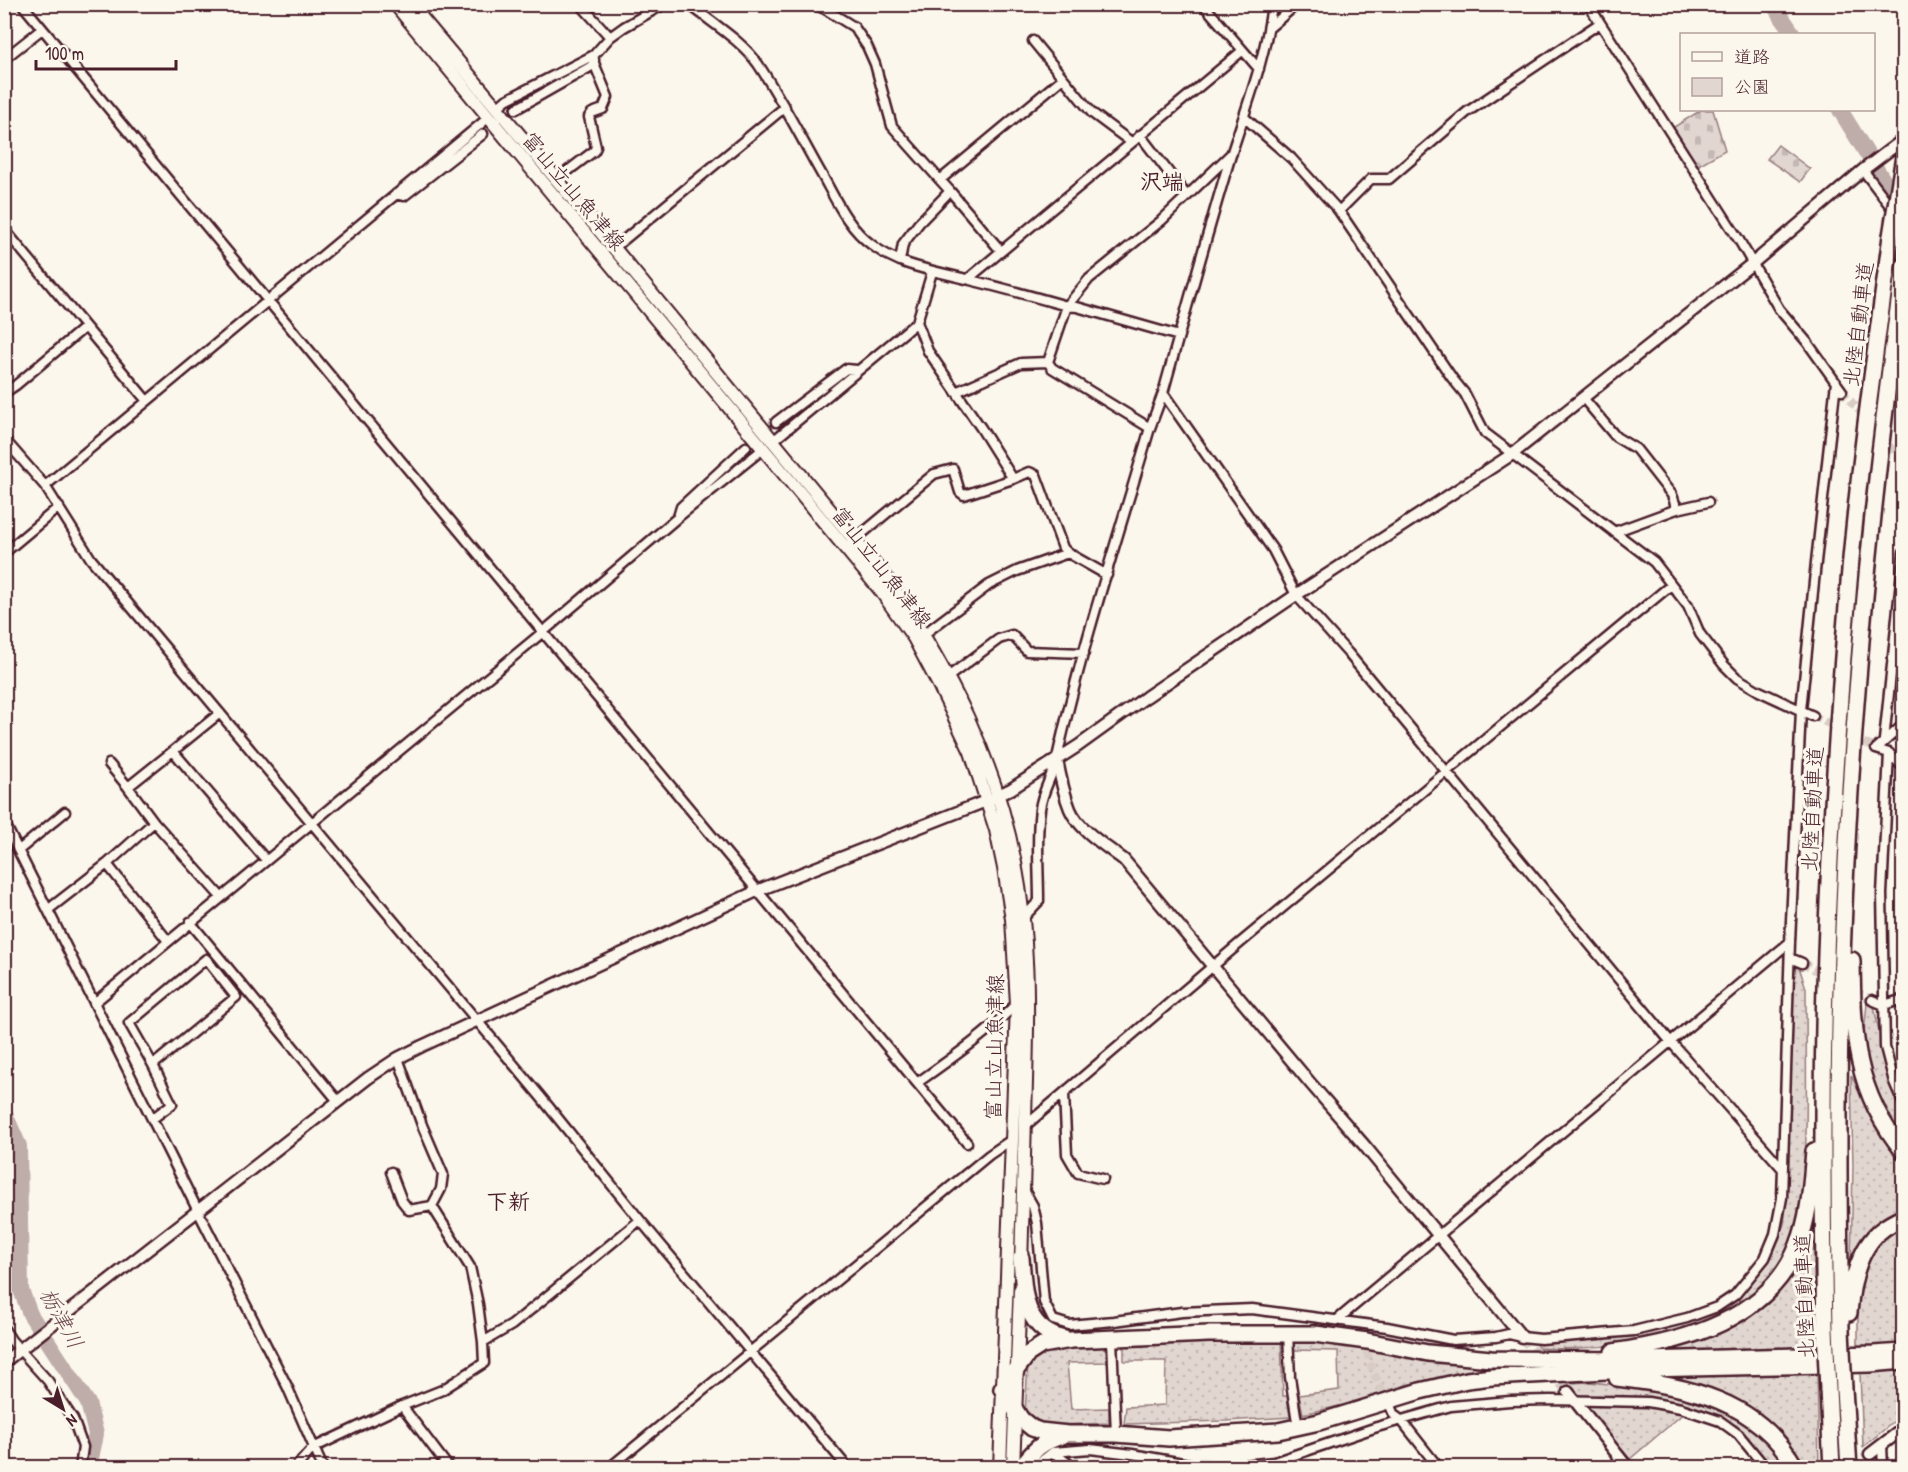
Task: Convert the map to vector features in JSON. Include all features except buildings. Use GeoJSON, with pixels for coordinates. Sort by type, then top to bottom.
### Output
{"type":"FeatureCollection","features":[{"type":"Feature","properties":{"kind":"highway","name":"北陸自動車道"},"geometry":{"type":"LineString","coordinates":[[1832,1467],[1825,1330],[1823,1126],[1827,927],[1833,800],[1850,568],[1891,236],[1904,156]]}},
{"type":"Feature","properties":{"kind":"highway","name":"北陸自動車道"},"geometry":{"type":"LineString","coordinates":[[1851,1467],[1839,1210],[1840,1025],[1850,798],[1867,572],[1889,366],[1904,266]]}},
{"type":"Feature","properties":{"kind":"highway"},"geometry":{"type":"LineString","coordinates":[[1850,798],[1852,999],[1857,1054],[1874,1108],[1904,1152]]}},
{"type":"Feature","properties":{"kind":"highway"},"geometry":{"type":"LineString","coordinates":[[1553,1359],[1657,1345],[1717,1325],[1751,1306],[1766,1294],[1789,1264],[1798,1246],[1810,1199],[1816,1125],[1823,960],[1827,927]]}},
{"type":"Feature","properties":{"kind":"highway"},"geometry":{"type":"LineString","coordinates":[[1845,1330],[1852,1289],[1868,1245],[1877,1233],[1904,1217]]}},
{"type":"Feature","properties":{"kind":"highway"},"geometry":{"type":"LineString","coordinates":[[1021,1257],[1027,1306],[1033,1319],[1047,1332],[1071,1340]]}},
{"type":"Feature","properties":{"kind":"highway"},"geometry":{"type":"LineString","coordinates":[[1904,1352],[1647,1360],[1459,1357],[1340,1336],[1287,1333],[1209,1334],[1052,1342],[1034,1348],[1002,1389],[1021,1419],[1032,1428],[1049,1433],[1169,1438],[1255,1434],[1298,1428],[1395,1398],[1445,1385],[1492,1377],[1904,1361]]}},
{"type":"Feature","properties":{"kind":"highway"},"geometry":{"type":"LineString","coordinates":[[1542,1375],[1640,1381],[1706,1395],[1725,1402],[1758,1423],[1782,1447],[1796,1467]]}},
{"type":"Feature","properties":{"kind":"highway"},"geometry":{"type":"LineString","coordinates":[[1020,1467],[1042,1443],[1068,1434]]}},
{"type":"Feature","properties":{"kind":"main road","name":"富山立山魚津線"},"geometry":{"type":"LineString","coordinates":[[395,4],[488,118],[850,543],[890,583],[924,634],[978,739],[992,798],[1012,919],[1017,1004],[1000,1467]]}},
{"type":"Feature","properties":{"kind":"main road","name":"富山立山魚津線"},"geometry":{"type":"LineString","coordinates":[[410,4],[614,248],[768,445]]}},
{"type":"Feature","properties":{"kind":"main road","name":"富山立山魚津線"},"geometry":{"type":"LineString","coordinates":[[850,543],[914,638],[939,685],[992,798],[1015,863],[1023,918],[1028,994],[1018,1368],[1013,1467]]}},
{"type":"Feature","properties":{"kind":"street"},"geometry":{"type":"LineString","coordinates":[[22,4],[967,1143]]}},
{"type":"Feature","properties":{"kind":"street"},"geometry":{"type":"LineString","coordinates":[[580,4],[610,37]]}},
{"type":"Feature","properties":{"kind":"street"},"geometry":{"type":"LineString","coordinates":[[516,109],[590,68],[610,37],[664,4]]}},
{"type":"Feature","properties":{"kind":"street"},"geometry":{"type":"LineString","coordinates":[[689,4],[747,51],[785,107],[843,212],[855,230],[872,246],[900,261],[932,272],[1077,307],[1179,336]]}},
{"type":"Feature","properties":{"kind":"street"},"geometry":{"type":"LineString","coordinates":[[813,4],[854,27],[867,46],[875,64],[892,126],[1001,251]]}},
{"type":"Feature","properties":{"kind":"street"},"geometry":{"type":"LineString","coordinates":[[1203,4],[1259,69]]}},
{"type":"Feature","properties":{"kind":"street"},"geometry":{"type":"LineString","coordinates":[[1023,918],[1039,901],[1040,809],[1044,791],[1057,760],[1060,737],[1084,653],[1232,153],[1245,118],[1269,28],[1272,4]]}},
{"type":"Feature","properties":{"kind":"street"},"geometry":{"type":"LineString","coordinates":[[1269,28],[1297,4]]}},
{"type":"Feature","properties":{"kind":"street"},"geometry":{"type":"LineString","coordinates":[[1588,4],[1753,263],[1779,309],[1842,391]]}},
{"type":"Feature","properties":{"kind":"street"},"geometry":{"type":"LineString","coordinates":[[1339,211],[1371,179],[1389,179],[1467,112],[1600,23]]}},
{"type":"Feature","properties":{"kind":"street"},"geometry":{"type":"LineString","coordinates":[[4,59],[42,29]]}},
{"type":"Feature","properties":{"kind":"street"},"geometry":{"type":"LineString","coordinates":[[1032,41],[1092,113],[1131,142]]}},
{"type":"Feature","properties":{"kind":"street"},"geometry":{"type":"LineString","coordinates":[[968,279],[1242,51]]}},
{"type":"Feature","properties":{"kind":"street"},"geometry":{"type":"LineString","coordinates":[[497,108],[507,100],[594,59]]}},
{"type":"Feature","properties":{"kind":"street"},"geometry":{"type":"LineString","coordinates":[[556,180],[594,151],[596,147],[589,117],[592,113],[603,109],[608,97],[594,59]]}},
{"type":"Feature","properties":{"kind":"street"},"geometry":{"type":"LineString","coordinates":[[940,180],[1063,78]]}},
{"type":"Feature","properties":{"kind":"street"},"geometry":{"type":"LineString","coordinates":[[614,248],[785,107]]}},
{"type":"Feature","properties":{"kind":"street"},"geometry":{"type":"LineString","coordinates":[[45,486],[488,118]]}},
{"type":"Feature","properties":{"kind":"street"},"geometry":{"type":"LineString","coordinates":[[1245,118],[1291,158],[1339,211],[1465,394],[1485,433],[1654,562],[1688,606],[1700,633],[1737,678],[1813,716]]}},
{"type":"Feature","properties":{"kind":"street"},"geometry":{"type":"LineString","coordinates":[[396,194],[404,196],[483,134]]}},
{"type":"Feature","properties":{"kind":"street"},"geometry":{"type":"LineString","coordinates":[[1140,135],[1186,195]]}},
{"type":"Feature","properties":{"kind":"street"},"geometry":{"type":"LineString","coordinates":[[4,1362],[338,1101],[398,1058],[759,891],[992,798],[1057,760],[1296,595],[1511,455],[1584,399],[1904,139]]}},
{"type":"Feature","properties":{"kind":"street"},"geometry":{"type":"LineString","coordinates":[[1048,362],[1067,306],[1089,279],[1161,221],[1232,153]]}},
{"type":"Feature","properties":{"kind":"street"},"geometry":{"type":"LineString","coordinates":[[1863,170],[1904,224]]}},
{"type":"Feature","properties":{"kind":"street"},"geometry":{"type":"LineString","coordinates":[[900,261],[903,244],[950,191]]}},
{"type":"Feature","properties":{"kind":"street"},"geometry":{"type":"LineString","coordinates":[[4,229],[147,400]]}},
{"type":"Feature","properties":{"kind":"street"},"geometry":{"type":"LineString","coordinates":[[94,1002],[917,322],[932,272]]}},
{"type":"Feature","properties":{"kind":"street"},"geometry":{"type":"LineString","coordinates":[[917,322],[928,351],[1013,479]]}},
{"type":"Feature","properties":{"kind":"street"},"geometry":{"type":"LineString","coordinates":[[4,393],[85,327]]}},
{"type":"Feature","properties":{"kind":"street"},"geometry":{"type":"LineString","coordinates":[[956,392],[1021,363],[1048,362]]}},
{"type":"Feature","properties":{"kind":"street"},"geometry":{"type":"LineString","coordinates":[[1048,362],[1052,368],[1150,428]]}},
{"type":"Feature","properties":{"kind":"street"},"geometry":{"type":"LineString","coordinates":[[776,422],[846,369],[857,370]]}},
{"type":"Feature","properties":{"kind":"street"},"geometry":{"type":"LineString","coordinates":[[1022,1186],[1033,1206],[1037,1223],[1044,1302],[1053,1320],[1070,1324],[1182,1312],[1252,1309],[1337,1320],[1453,1340],[1509,1334],[1541,1339],[1634,1331],[1687,1318],[1717,1307],[1735,1295],[1765,1258],[1775,1234],[1782,1198],[1790,942],[1801,710],[1836,382]]}},
{"type":"Feature","properties":{"kind":"street"},"geometry":{"type":"LineString","coordinates":[[1162,393],[1273,550],[1296,595],[1448,772],[1670,1041],[1782,1168]]}},
{"type":"Feature","properties":{"kind":"street"},"geometry":{"type":"LineString","coordinates":[[1584,399],[1616,437],[1636,449],[1672,495],[1677,509]]}},
{"type":"Feature","properties":{"kind":"street"},"geometry":{"type":"LineString","coordinates":[[4,439],[45,486],[92,559],[640,1220],[848,1467]]}},
{"type":"Feature","properties":{"kind":"street"},"geometry":{"type":"LineString","coordinates":[[678,518],[681,507],[746,447]]}},
{"type":"Feature","properties":{"kind":"street"},"geometry":{"type":"LineString","coordinates":[[850,543],[934,474],[953,469],[960,492],[964,495],[1029,472],[1036,475],[1063,548],[1068,554],[1107,575]]}},
{"type":"Feature","properties":{"kind":"street"},"geometry":{"type":"LineString","coordinates":[[1614,532],[1677,509],[1708,502]]}},
{"type":"Feature","properties":{"kind":"street"},"geometry":{"type":"LineString","coordinates":[[4,553],[59,507]]}},
{"type":"Feature","properties":{"kind":"street"},"geometry":{"type":"LineString","coordinates":[[1884,740],[1904,552]]}},
{"type":"Feature","properties":{"kind":"street"},"geometry":{"type":"LineString","coordinates":[[924,634],[989,585],[1017,571],[1068,554]]}},
{"type":"Feature","properties":{"kind":"street"},"geometry":{"type":"LineString","coordinates":[[1025,1126],[1213,966],[1671,585]]}},
{"type":"Feature","properties":{"kind":"street"},"geometry":{"type":"LineString","coordinates":[[948,677],[999,639],[1012,635],[1027,651],[1084,653]]}},
{"type":"Feature","properties":{"kind":"street"},"geometry":{"type":"LineString","coordinates":[[128,787],[220,713]]}},
{"type":"Feature","properties":{"kind":"street"},"geometry":{"type":"LineString","coordinates":[[1904,724],[1876,749],[1889,753],[1904,768]]}},
{"type":"Feature","properties":{"kind":"street"},"geometry":{"type":"LineString","coordinates":[[172,751],[266,860]]}},
{"type":"Feature","properties":{"kind":"street"},"geometry":{"type":"LineString","coordinates":[[1889,753],[1882,894],[1885,1047],[1894,1082],[1904,1105]]}},
{"type":"Feature","properties":{"kind":"street"},"geometry":{"type":"LineString","coordinates":[[1057,760],[1070,811],[1078,821],[1124,860],[1522,1337]]}},
{"type":"Feature","properties":{"kind":"street"},"geometry":{"type":"LineString","coordinates":[[109,764],[154,822],[220,897]]}},
{"type":"Feature","properties":{"kind":"street"},"geometry":{"type":"LineString","coordinates":[[19,850],[65,812]]}},
{"type":"Feature","properties":{"kind":"street"},"geometry":{"type":"LineString","coordinates":[[4,822],[287,1386],[323,1467]]}},
{"type":"Feature","properties":{"kind":"street"},"geometry":{"type":"LineString","coordinates":[[49,909],[154,822]]}},
{"type":"Feature","properties":{"kind":"street"},"geometry":{"type":"LineString","coordinates":[[106,864],[168,941]]}},
{"type":"Feature","properties":{"kind":"street"},"geometry":{"type":"LineString","coordinates":[[190,922],[338,1101]]}},
{"type":"Feature","properties":{"kind":"street"},"geometry":{"type":"LineString","coordinates":[[1337,1320],[1790,942]]}},
{"type":"Feature","properties":{"kind":"street"},"geometry":{"type":"LineString","coordinates":[[1790,958],[1802,963]]}},
{"type":"Feature","properties":{"kind":"street"},"geometry":{"type":"LineString","coordinates":[[152,1119],[172,1104],[129,1023],[206,959],[236,998],[153,1065]]}},
{"type":"Feature","properties":{"kind":"street"},"geometry":{"type":"LineString","coordinates":[[917,1083],[974,1042],[1028,994]]}},
{"type":"Feature","properties":{"kind":"street"},"geometry":{"type":"LineString","coordinates":[[1872,1000],[1884,1005],[1904,999]]}},
{"type":"Feature","properties":{"kind":"street"},"geometry":{"type":"LineString","coordinates":[[398,1058],[422,1125],[443,1174],[441,1189],[432,1206]]}},
{"type":"Feature","properties":{"kind":"street"},"geometry":{"type":"LineString","coordinates":[[1064,1094],[1067,1154],[1078,1173],[1103,1179]]}},
{"type":"Feature","properties":{"kind":"street"},"geometry":{"type":"LineString","coordinates":[[609,1467],[989,1155],[1011,1140]]}},
{"type":"Feature","properties":{"kind":"street"},"geometry":{"type":"LineString","coordinates":[[391,1172],[402,1201],[410,1210],[432,1206]]}},
{"type":"Feature","properties":{"kind":"street"},"geometry":{"type":"LineString","coordinates":[[295,1467],[313,1448],[402,1406],[442,1390],[484,1363],[478,1304],[470,1267],[432,1206]]}},
{"type":"Feature","properties":{"kind":"street"},"geometry":{"type":"LineString","coordinates":[[483,1342],[512,1326],[640,1220]]}},
{"type":"Feature","properties":{"kind":"street"},"geometry":{"type":"LineString","coordinates":[[4,1329],[11,1340],[23,1348],[74,1419],[83,1447],[80,1467]]}},
{"type":"Feature","properties":{"kind":"street"},"geometry":{"type":"LineString","coordinates":[[1287,1333],[1290,1377],[1298,1428]]}},
{"type":"Feature","properties":{"kind":"street"},"geometry":{"type":"LineString","coordinates":[[1112,1339],[1116,1434]]}},
{"type":"Feature","properties":{"kind":"street"},"geometry":{"type":"LineString","coordinates":[[1571,1397],[1628,1467]]}},
{"type":"Feature","properties":{"kind":"street"},"geometry":{"type":"LineString","coordinates":[[1038,1467],[1040,1462],[1053,1452],[1090,1449],[1194,1465],[1235,1467],[1274,1462],[1377,1427],[1451,1406],[1571,1397],[1647,1402],[1681,1408],[1720,1421],[1738,1434],[1766,1467]]}},
{"type":"Feature","properties":{"kind":"street"},"geometry":{"type":"LineString","coordinates":[[402,1406],[449,1467]]}},
{"type":"Feature","properties":{"kind":"street"},"geometry":{"type":"LineString","coordinates":[[1391,1408],[1394,1415],[1402,1421],[1439,1467]]}},
{"type":"Feature","properties":{"kind":"street"},"geometry":{"type":"LineString","coordinates":[[1870,1454],[1904,1428]]}},
{"type":"Feature","properties":{"kind":"street"},"geometry":{"type":"LineString","coordinates":[[1882,1445],[1883,1467]]}},
{"type":"Feature","properties":{"kind":"street"},"geometry":{"type":"LineString","coordinates":[[1053,1452],[1074,1467]]}},
{"type":"Feature","properties":{"kind":"green space"},"geometry":{"type":"Polygon","coordinates":[[[1699,111],[1713,111],[1725,150],[1695,167],[1671,129],[1699,111]]]}},
{"type":"Feature","properties":{"kind":"green space"},"geometry":{"type":"Polygon","coordinates":[[[1778,145],[1810,169],[1800,182],[1767,159],[1778,145]]]}},
{"type":"Feature","properties":{"kind":"green space"},"geometry":{"type":"Polygon","coordinates":[[[1792,967],[1799,967],[1806,988],[1805,1172],[1798,1221],[1791,1242],[1775,1270],[1747,1299],[1701,1324],[1674,1333],[1617,1345],[1589,1348],[1537,1348],[1537,1343],[1620,1336],[1681,1324],[1722,1302],[1752,1280],[1773,1253],[1784,1224],[1787,1197],[1786,1160],[1792,967]]]}},
{"type":"Feature","properties":{"kind":"green space"},"geometry":{"type":"Polygon","coordinates":[[[1867,1003],[1874,1006],[1887,1073],[1903,1114],[1903,1139],[1872,1081],[1864,1041],[1867,1003]]]}},
{"type":"Feature","properties":{"kind":"green space"},"geometry":{"type":"Polygon","coordinates":[[[1851,1075],[1874,1119],[1904,1159],[1903,1208],[1871,1230],[1861,1243],[1851,1263],[1853,1166],[1851,1075]]]}},
{"type":"Feature","properties":{"kind":"green space"},"geometry":{"type":"Polygon","coordinates":[[[1813,1220],[1815,1348],[1652,1353],[1726,1327],[1759,1307],[1786,1279],[1813,1220]]]}},
{"type":"Feature","properties":{"kind":"green space"},"geometry":{"type":"Polygon","coordinates":[[[1903,1222],[1903,1344],[1858,1348],[1858,1291],[1865,1262],[1880,1236],[1903,1222]]]}},
{"type":"Feature","properties":{"kind":"green space"},"geometry":{"type":"Polygon","coordinates":[[[1281,1339],[1283,1396],[1287,1396],[1290,1417],[1124,1424],[1126,1407],[1165,1405],[1166,1361],[1124,1361],[1124,1346],[1281,1339]]]}},
{"type":"Feature","properties":{"kind":"green space"},"geometry":{"type":"Polygon","coordinates":[[[1295,1341],[1331,1342],[1492,1366],[1405,1385],[1348,1404],[1303,1414],[1299,1395],[1339,1390],[1338,1351],[1293,1350],[1295,1341]]]}},
{"type":"Feature","properties":{"kind":"green space"},"geometry":{"type":"Polygon","coordinates":[[[1063,1344],[1105,1345],[1107,1362],[1067,1363],[1071,1409],[1109,1408],[1109,1423],[1055,1425],[1025,1414],[1028,1364],[1038,1350],[1063,1344]]]}},
{"type":"Feature","properties":{"kind":"green space"},"geometry":{"type":"Polygon","coordinates":[[[1903,1369],[1903,1414],[1863,1447],[1860,1373],[1903,1369]]]}},
{"type":"Feature","properties":{"kind":"green space"},"geometry":{"type":"Polygon","coordinates":[[[1817,1371],[1819,1467],[1804,1467],[1792,1449],[1773,1428],[1648,1375],[1817,1371]]]}},
{"type":"Feature","properties":{"kind":"green space"},"geometry":{"type":"Polygon","coordinates":[[[1590,1382],[1672,1392],[1693,1397],[1731,1412],[1755,1428],[1789,1467],[1770,1467],[1742,1433],[1660,1400],[1614,1396],[1581,1397],[1567,1383],[1590,1382]]]}},
{"type":"Feature","properties":{"kind":"green space"},"geometry":{"type":"Polygon","coordinates":[[[1583,1405],[1653,1406],[1684,1413],[1630,1459],[1583,1405]]]}},
{"type":"Feature","properties":{"kind":"waterway"},"geometry":{"type":"LineString","coordinates":[[1773,4],[1792,33]]}},
{"type":"Feature","properties":{"kind":"waterway"},"geometry":{"type":"LineString","coordinates":[[1841,111],[1885,183],[1904,207]]}},
{"type":"Feature","properties":{"kind":"waterway","name":"栃津川"},"geometry":{"type":"LineString","coordinates":[[4,1112],[19,1146],[21,1290],[30,1314],[88,1403],[96,1434],[89,1468]]}},
{"type":"Feature","properties":{"kind":"tunnel"},"geometry":{"type":"LineString","coordinates":[[483,134],[516,109]]}},
{"type":"Feature","properties":{"kind":"tunnel"},"geometry":{"type":"LineString","coordinates":[[1842,391],[1904,463]]}},
{"type":"Feature","properties":{"kind":"tunnel"},"geometry":{"type":"LineString","coordinates":[[1813,716],[1839,729]]}},
{"type":"Feature","properties":{"kind":"tunnel"},"geometry":{"type":"LineString","coordinates":[[1853,737],[1876,749]]}},
{"type":"Feature","properties":{"kind":"tunnel"},"geometry":{"type":"LineString","coordinates":[[1802,963],[1872,1000]]}},
{"type":"Feature","properties":{"kind":"tunnel"},"geometry":{"type":"LineString","coordinates":[[1360,1328],[1372,1369],[1388,1403]]}},
{"type":"Feature","properties":{"kind":"tunnel"},"geometry":{"type":"LineString","coordinates":[[1522,1337],[1568,1392]]}},
{"type":"Feature","properties":{"kind":"tunnel"},"geometry":{"type":"LineString","coordinates":[[1852,1468],[1870,1454]]}},
{"type":"Feature","properties":{"kind":"district","name":"沢端"},"geometry":{"type":"Point","coordinates":[1162,181]}},
{"type":"Feature","properties":{"kind":"district","name":"下新"},"geometry":{"type":"Point","coordinates":[508,1201]}}]}
